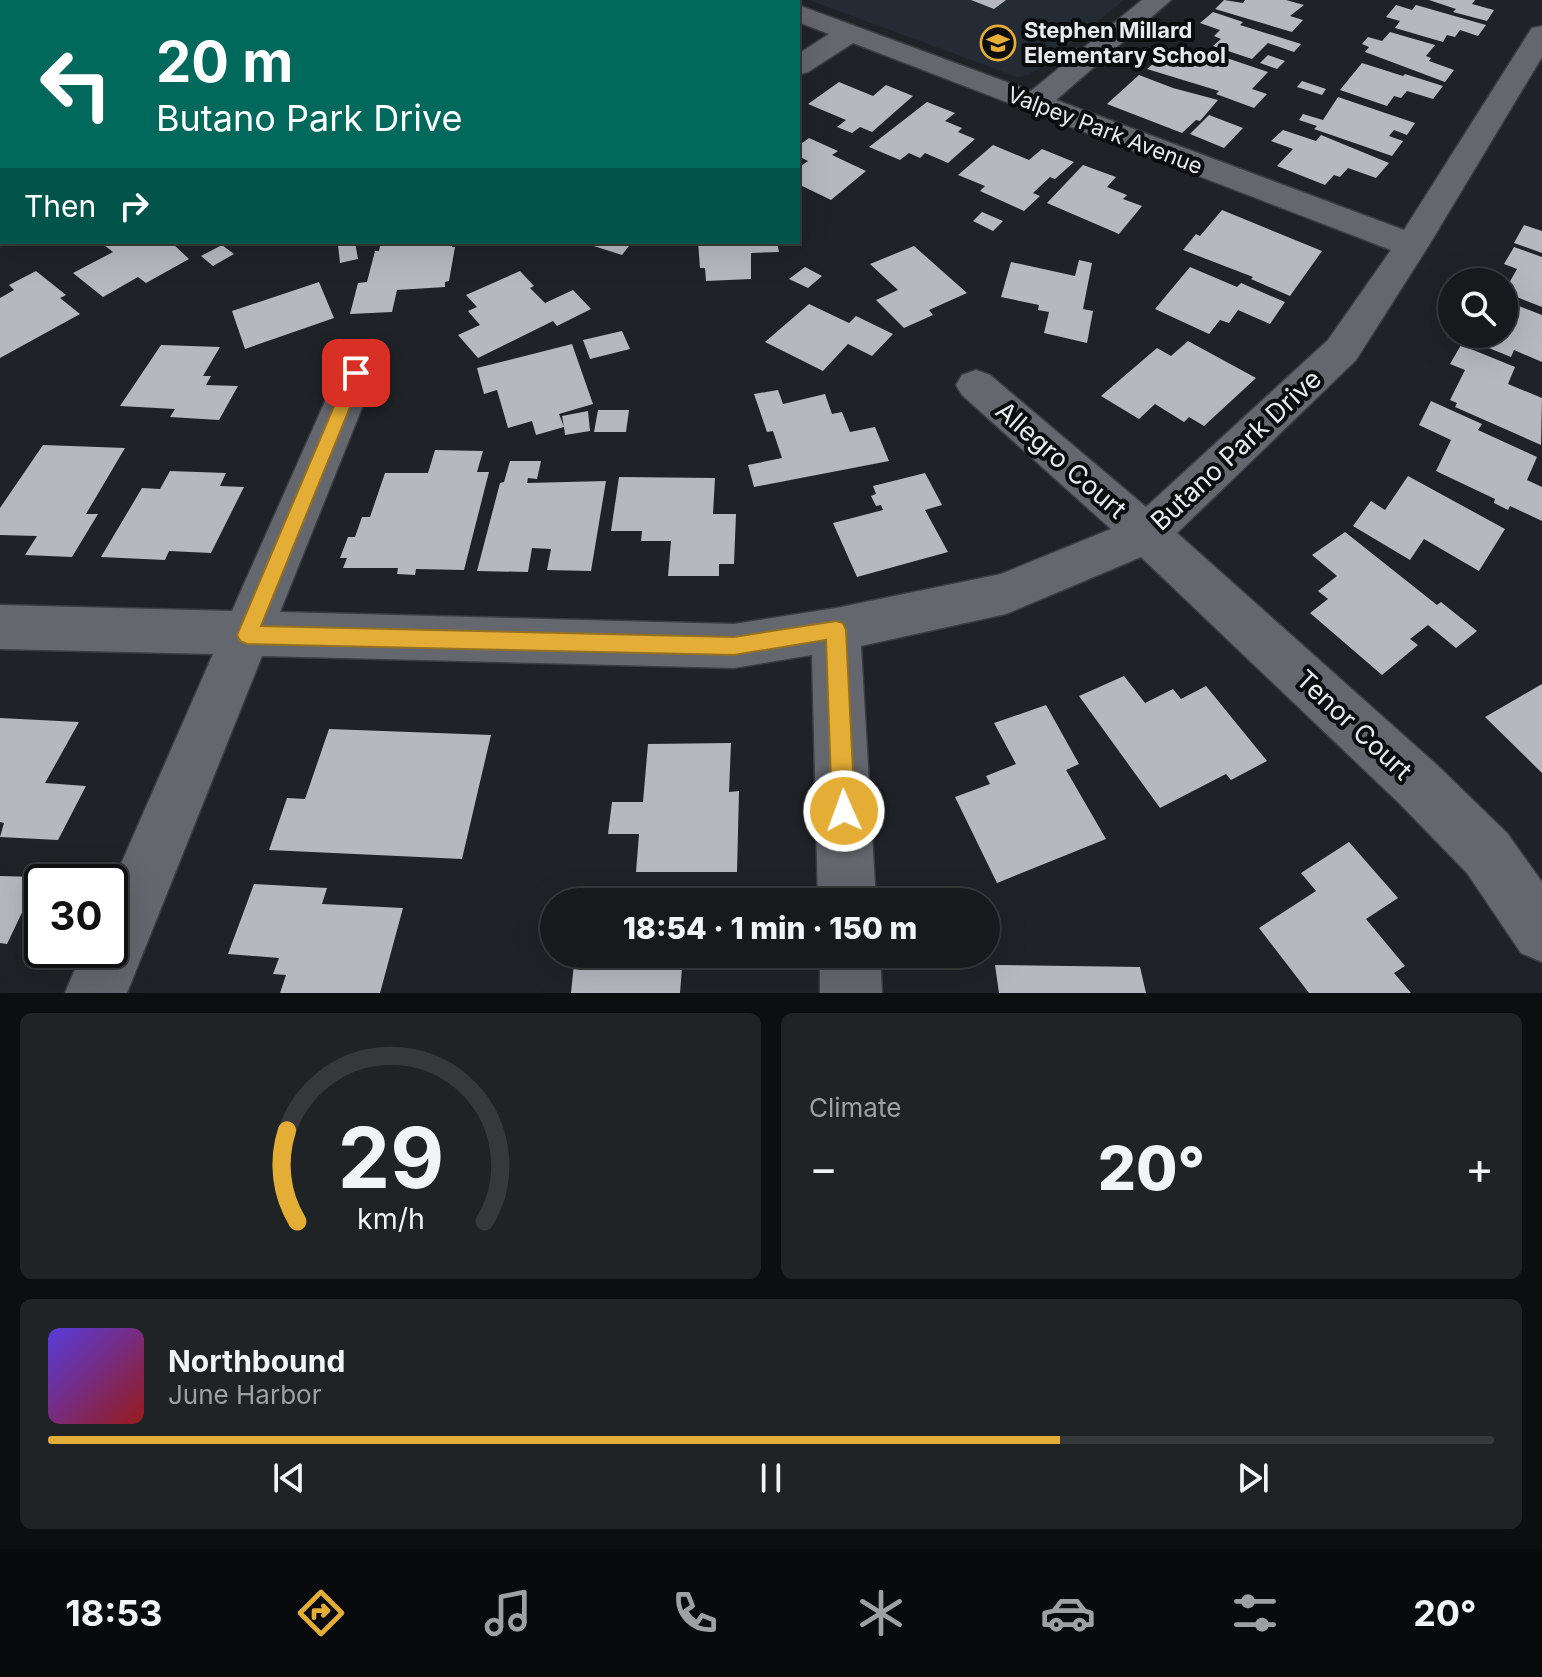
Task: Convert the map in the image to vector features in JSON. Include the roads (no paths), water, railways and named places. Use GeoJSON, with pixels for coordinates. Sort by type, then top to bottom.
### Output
{"type":"FeatureCollection","features":[{"type":"Feature","properties":{"kind":"street"},"geometry":{"type":"LineString","coordinates":[[1033,104],[1158,0]]}},
{"type":"Feature","properties":{"kind":"street"},"geometry":{"type":"LineString","coordinates":[[1100,13],[1130,23]]}},
{"type":"Feature","properties":{"kind":"street","name":"Valpey Park Avenue"},"geometry":{"type":"LineString","coordinates":[[800,14],[1412,245]]}},
{"type":"Feature","properties":{"kind":"street"},"geometry":{"type":"LineString","coordinates":[[800,65],[850,33]]}},
{"type":"Feature","properties":{"kind":"street","name":"Butano Park Drive"},"geometry":{"type":"LineString","coordinates":[[0,627],[734,646],[836,630],[1006,594],[1147,534],[1342,350],[1412,245],[1528,87],[1542,34]]}},
{"type":"Feature","properties":{"kind":"street"},"geometry":{"type":"LineString","coordinates":[[96,993],[356,373]]}},
{"type":"Feature","properties":{"kind":"street","name":"Allegro Court"},"geometry":{"type":"LineString","coordinates":[[976,385],[1147,534]]}},
{"type":"Feature","properties":{"kind":"street","name":"Tenor Court"},"geometry":{"type":"LineString","coordinates":[[1147,534],[1418,784],[1487,853],[1542,932]]}},
{"type":"Feature","properties":{"kind":"street"},"geometry":{"type":"LineString","coordinates":[[836,630],[846,888]]}},
{"type":"Feature","properties":{"kind":"street"},"geometry":{"type":"LineString","coordinates":[[850,968],[851,993]]}},
{"type":"Feature","properties":{"kind":"place","name":"Stephen Millard Elementary School"},"geometry":{"type":"Point","coordinates":[998,43]}}]}
